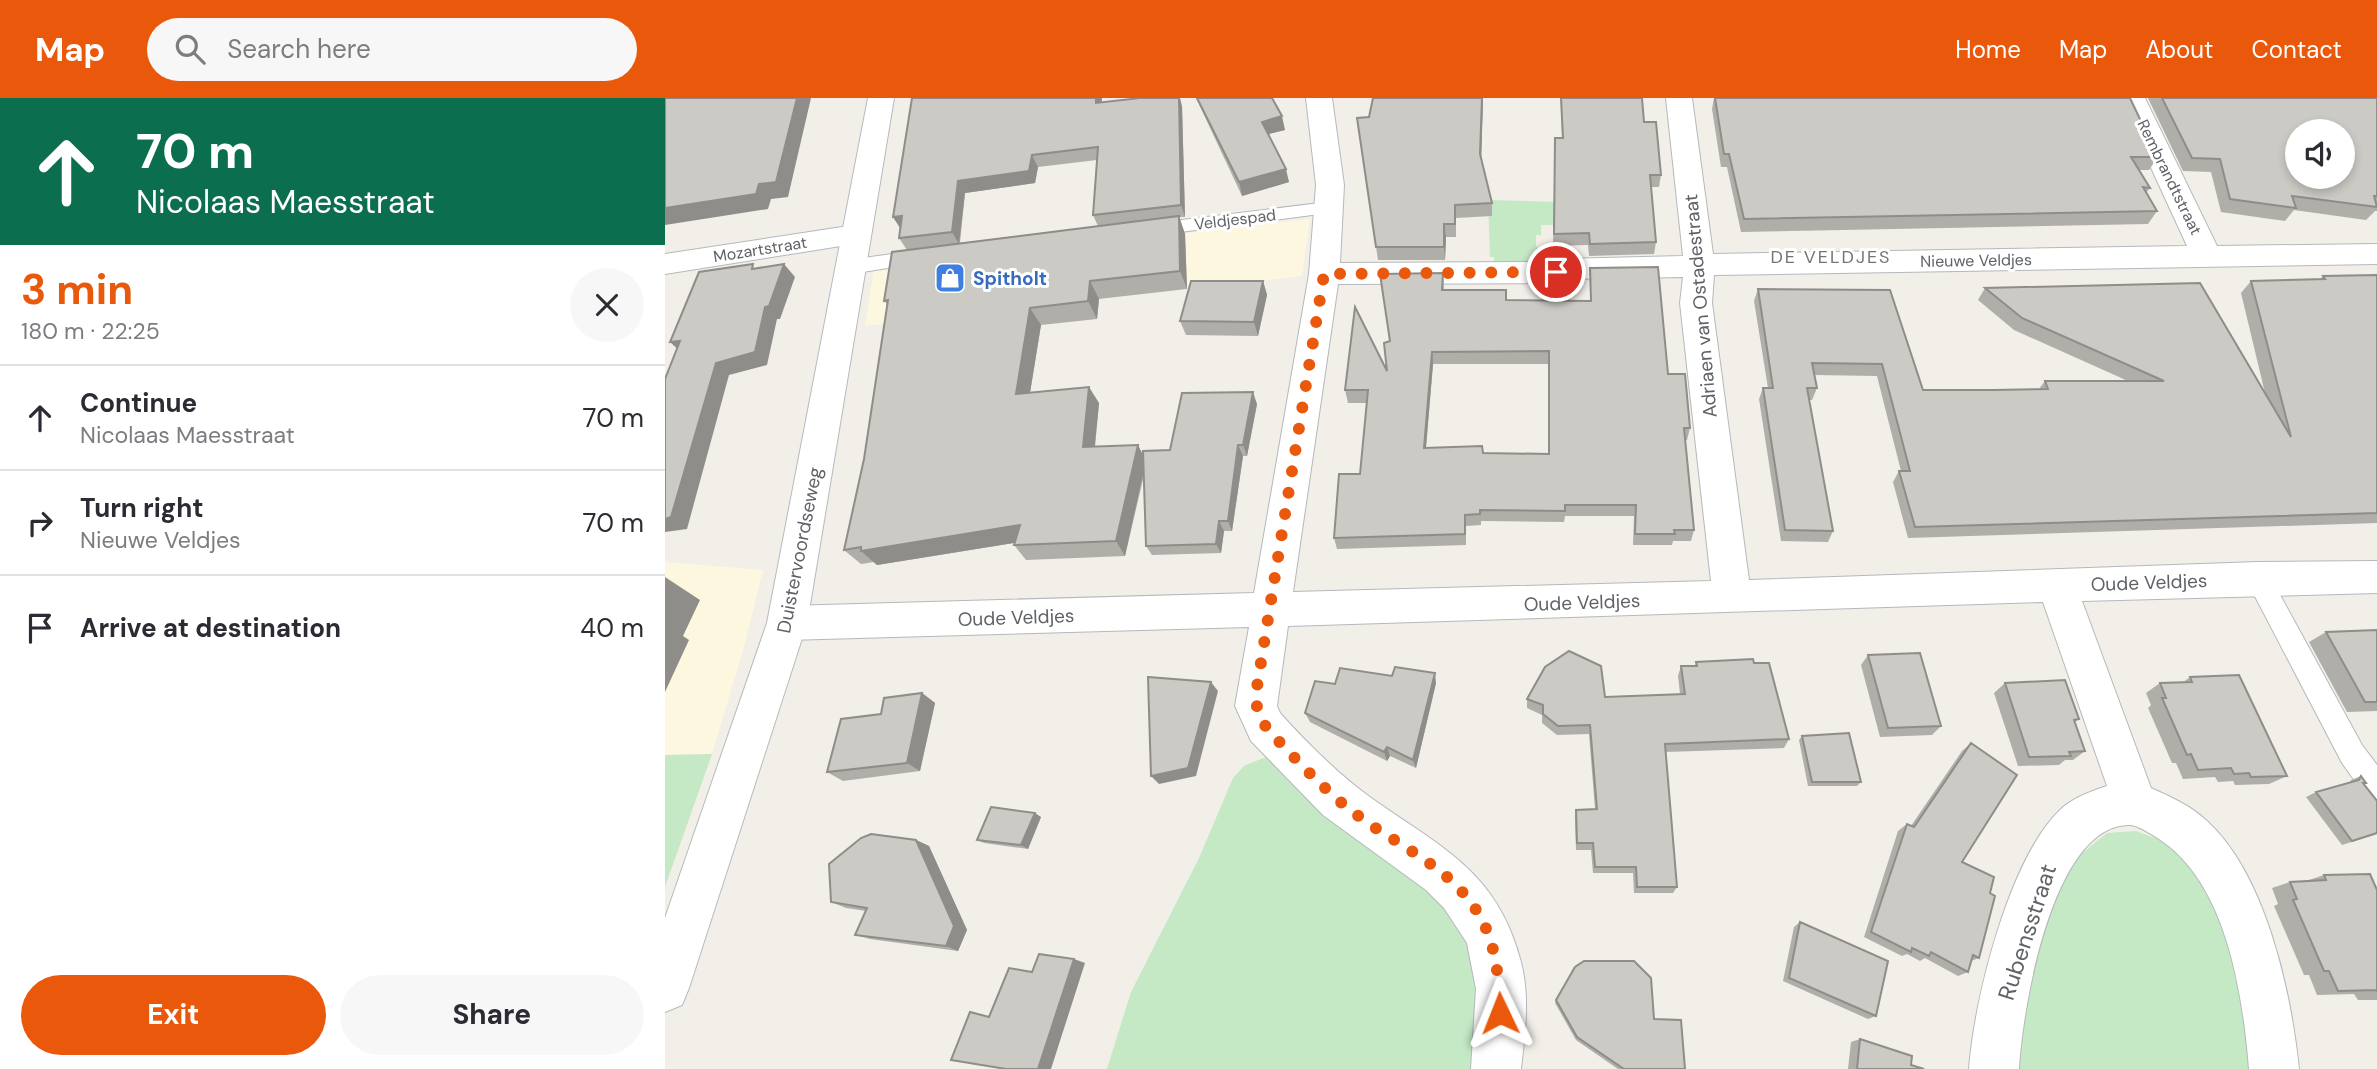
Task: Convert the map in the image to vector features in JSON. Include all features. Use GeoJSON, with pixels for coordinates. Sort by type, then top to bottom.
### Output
{"type":"FeatureCollection","features":[{"type":"Feature","properties":{"kind":"street","name":"Duistervoordseweg"},"geometry":{"type":"LineString","coordinates":[[670,962],[787,623],[881,98]]}},
{"type":"Feature","properties":{"kind":"street"},"geometry":{"type":"LineString","coordinates":[[1319,98],[1329,173],[1324,274],[1272,610],[1256,693],[1258,716],[1262,724],[1326,790],[1438,869],[1457,885],[1472,904],[1482,921],[1497,963],[1500,1013],[1496,1069]]}},
{"type":"Feature","properties":{"kind":"street","name":"Adriaen van Ostadestraat"},"geometry":{"type":"LineString","coordinates":[[1679,98],[1699,265],[1696,303],[1732,597]]}},
{"type":"Feature","properties":{"kind":"street","name":"Rembrandtstraat"},"geometry":{"type":"LineString","coordinates":[[2132,98],[2207,256]]}},
{"type":"Feature","properties":{"kind":"street","name":"Mozartstraat"},"geometry":{"type":"LineString","coordinates":[[665,264],[852,251]]}},
{"type":"Feature","properties":{"kind":"street","name":"Nieuwe Veldjes"},"geometry":{"type":"LineString","coordinates":[[1324,274],[1556,272],[1561,269],[1699,265],[2377,254]]}},
{"type":"Feature","properties":{"kind":"street","name":"Oude Veldjes"},"geometry":{"type":"LineString","coordinates":[[787,623],[1732,597],[2258,578],[2377,577]]}},
{"type":"Feature","properties":{"kind":"street"},"geometry":{"type":"LineString","coordinates":[[2057,586],[2135,803],[2164,817],[2192,837],[2215,866],[2232,896],[2257,967],[2272,1039],[2274,1069]]}},
{"type":"Feature","properties":{"kind":"street","name":"Rubensstraat"},"geometry":{"type":"LineString","coordinates":[[1994,1069],[1997,1026],[2022,932],[2053,853],[2076,825],[2104,807],[2135,803]]}},
{"type":"Feature","properties":{"kind":"lane","name":"Veldjespad"},"geometry":{"type":"LineString","coordinates":[[1137,231],[1328,208]]}},
{"type":"Feature","properties":{"kind":"lane"},"geometry":{"type":"LineString","coordinates":[[852,251],[945,254]]}},
{"type":"Feature","properties":{"kind":"lane"},"geometry":{"type":"LineString","coordinates":[[2258,578],[2352,754],[2377,788]]}},
{"type":"Feature","properties":{"kind":"shaded area"},"geometry":{"type":"Polygon","coordinates":[[[1310,219],[1302,276],[865,326],[874,269],[1310,219]]]}},
{"type":"Feature","properties":{"kind":"shaded area"},"geometry":{"type":"Polygon","coordinates":[[[665,562],[763,570],[744,647],[712,754],[665,755],[665,562]]]}},
{"type":"Feature","properties":{"kind":"green space"},"geometry":{"type":"Polygon","coordinates":[[[1488,200],[1556,202],[1556,225],[1541,225],[1541,235],[1536,235],[1536,246],[1551,259],[1547,259],[1547,264],[1494,265],[1494,257],[1490,257],[1488,200]]]}},
{"type":"Feature","properties":{"kind":"green space"},"geometry":{"type":"Polygon","coordinates":[[[712,754],[665,887],[665,755],[712,754]]]}},
{"type":"Feature","properties":{"kind":"green space"},"geometry":{"type":"Polygon","coordinates":[[[1268,756],[1442,894],[1476,953],[1480,1069],[1107,1069],[1131,992],[1199,858],[1233,778],[1244,766],[1268,756]]]}},
{"type":"Feature","properties":{"kind":"green space"},"geometry":{"type":"Polygon","coordinates":[[[2136,831],[2172,845],[2190,861],[2206,885],[2230,947],[2258,1069],[2014,1069],[2021,1007],[2058,885],[2081,854],[2107,833],[2136,831]]]}},
{"type":"Feature","properties":{"kind":"building"},"geometry":{"type":"Polygon","coordinates":[[[665,98],[797,98],[776,182],[759,184],[756,194],[665,208],[665,98]]]}},
{"type":"Feature","properties":{"kind":"building"},"geometry":{"type":"Polygon","coordinates":[[[912,98],[1096,98],[1096,103],[1140,98],[1179,98],[1181,205],[1093,215],[1098,147],[1032,155],[1029,171],[958,181],[952,232],[899,238],[902,216],[893,217],[912,98]]]}},
{"type":"Feature","properties":{"kind":"building"},"geometry":{"type":"Polygon","coordinates":[[[1197,98],[1272,98],[1282,116],[1262,122],[1286,169],[1239,182],[1197,98]]]}},
{"type":"Feature","properties":{"kind":"building"},"geometry":{"type":"Polygon","coordinates":[[[1373,98],[1482,98],[1480,154],[1492,203],[1455,205],[1455,224],[1444,224],[1444,247],[1376,247],[1357,118],[1369,117],[1373,98]]]}},
{"type":"Feature","properties":{"kind":"building"},"geometry":{"type":"Polygon","coordinates":[[[1561,98],[1642,98],[1644,122],[1656,122],[1661,175],[1650,175],[1656,242],[1590,244],[1589,233],[1554,234],[1555,138],[1563,138],[1561,98]]]}},
{"type":"Feature","properties":{"kind":"building"},"geometry":{"type":"Polygon","coordinates":[[[1715,98],[2130,98],[2158,157],[2131,157],[2150,188],[2143,187],[2157,211],[1744,219],[1729,154],[1724,154],[1715,98]]]}},
{"type":"Feature","properties":{"kind":"building"},"geometry":{"type":"Polygon","coordinates":[[[2162,98],[2377,98],[2377,196],[2374,196],[2377,207],[2292,196],[2296,208],[2230,199],[2220,159],[2192,158],[2162,98]]]}},
{"type":"Feature","properties":{"kind":"building"},"geometry":{"type":"Polygon","coordinates":[[[1179,216],[1180,271],[1090,281],[1088,301],[1030,308],[1016,394],[1089,387],[1083,447],[1138,445],[1116,541],[1014,545],[1020,525],[861,551],[861,547],[844,550],[864,459],[888,300],[884,301],[892,252],[1179,216]]]}},
{"type":"Feature","properties":{"kind":"building"},"geometry":{"type":"Polygon","coordinates":[[[753,264],[752,269],[784,264],[769,306],[765,307],[755,352],[716,363],[671,517],[665,519],[665,379],[680,341],[670,342],[699,272],[753,264]]]}},
{"type":"Feature","properties":{"kind":"building"},"geometry":{"type":"Polygon","coordinates":[[[1658,267],[1668,374],[1685,374],[1690,428],[1684,428],[1694,530],[1674,530],[1675,534],[1635,534],[1636,505],[1565,505],[1565,511],[1480,510],[1480,514],[1465,515],[1465,534],[1334,538],[1339,474],[1360,474],[1368,390],[1345,390],[1355,307],[1387,371],[1384,343],[1390,341],[1380,274],[1443,273],[1442,290],[1506,290],[1506,300],[1591,301],[1590,268],[1658,267]],[[1549,351],[1432,352],[1424,448],[1482,446],[1483,453],[1549,454],[1549,351]]]}},
{"type":"Feature","properties":{"kind":"building"},"geometry":{"type":"Polygon","coordinates":[[[2377,275],[2377,513],[1915,527],[1899,471],[1910,471],[1882,364],[1812,363],[1817,388],[1807,388],[1833,531],[1785,530],[1763,388],[1773,388],[1758,289],[1890,290],[1923,390],[1993,390],[2048,389],[2045,381],[2164,381],[2022,318],[1985,288],[2200,283],[2291,437],[2251,281],[2377,275]]]}},
{"type":"Feature","properties":{"kind":"building"},"geometry":{"type":"Polygon","coordinates":[[[1191,281],[1263,281],[1254,322],[1180,321],[1191,281]]]}},
{"type":"Feature","properties":{"kind":"building"},"geometry":{"type":"Polygon","coordinates":[[[1253,392],[1243,445],[1238,445],[1228,521],[1219,521],[1216,544],[1146,546],[1143,451],[1170,450],[1182,393],[1253,392]]]}},
{"type":"Feature","properties":{"kind":"building"},"geometry":{"type":"Polygon","coordinates":[[[2377,630],[2377,702],[2365,702],[2326,632],[2377,630]]]}},
{"type":"Feature","properties":{"kind":"building"},"geometry":{"type":"Polygon","coordinates":[[[1569,651],[1601,666],[1605,697],[1685,694],[1681,666],[1697,666],[1696,662],[1753,659],[1754,663],[1769,663],[1789,739],[1665,744],[1677,887],[1637,887],[1636,867],[1595,867],[1593,843],[1577,843],[1576,810],[1597,809],[1590,725],[1558,726],[1543,714],[1543,705],[1527,699],[1545,667],[1569,651]]]}},
{"type":"Feature","properties":{"kind":"building"},"geometry":{"type":"Polygon","coordinates":[[[1920,653],[1941,726],[1888,728],[1868,655],[1920,653]]]}},
{"type":"Feature","properties":{"kind":"building"},"geometry":{"type":"Polygon","coordinates":[[[1395,667],[1435,673],[1413,760],[1387,747],[1384,752],[1305,713],[1315,681],[1335,684],[1340,668],[1392,676],[1395,667]]]}},
{"type":"Feature","properties":{"kind":"building"},"geometry":{"type":"Polygon","coordinates":[[[2239,675],[2287,776],[2251,777],[2249,773],[2234,774],[2231,768],[2198,770],[2191,754],[2187,755],[2162,698],[2166,698],[2160,683],[2192,682],[2190,677],[2239,675]]]}},
{"type":"Feature","properties":{"kind":"building"},"geometry":{"type":"Polygon","coordinates":[[[1148,677],[1211,682],[1188,768],[1151,776],[1148,677]]]}},
{"type":"Feature","properties":{"kind":"building"},"geometry":{"type":"Polygon","coordinates":[[[2065,680],[2079,719],[2074,720],[2085,751],[2069,752],[2071,756],[2029,757],[2005,683],[2065,680]]]}},
{"type":"Feature","properties":{"kind":"building"},"geometry":{"type":"Polygon","coordinates":[[[922,693],[907,763],[827,772],[841,719],[881,714],[884,698],[922,693]]]}},
{"type":"Feature","properties":{"kind":"building"},"geometry":{"type":"Polygon","coordinates":[[[1849,733],[1861,782],[1812,782],[1802,736],[1849,733]]]}},
{"type":"Feature","properties":{"kind":"building"},"geometry":{"type":"Polygon","coordinates":[[[1971,743],[2017,775],[1962,862],[1994,877],[1990,893],[1995,896],[1979,958],[1973,955],[1968,972],[1931,952],[1929,956],[1912,948],[1911,952],[1871,932],[1907,824],[1914,827],[1971,743]]]}},
{"type":"Feature","properties":{"kind":"building"},"geometry":{"type":"Polygon","coordinates":[[[2361,776],[2377,801],[2377,833],[2352,841],[2316,792],[2359,780],[2361,776]]]}},
{"type":"Feature","properties":{"kind":"building"},"geometry":{"type":"Polygon","coordinates":[[[991,807],[1035,813],[1021,845],[977,840],[991,807]]]}},
{"type":"Feature","properties":{"kind":"building"},"geometry":{"type":"Polygon","coordinates":[[[871,834],[916,840],[954,926],[946,946],[855,935],[867,908],[831,902],[829,864],[861,838],[871,834]]]}},
{"type":"Feature","properties":{"kind":"building"},"geometry":{"type":"Polygon","coordinates":[[[2370,874],[2377,890],[2377,992],[2338,991],[2329,971],[2324,971],[2293,900],[2297,899],[2290,882],[2326,880],[2324,875],[2370,874]]]}},
{"type":"Feature","properties":{"kind":"building"},"geometry":{"type":"Polygon","coordinates":[[[1800,922],[1888,961],[1876,1016],[1789,978],[1800,922]]]}},
{"type":"Feature","properties":{"kind":"building"},"geometry":{"type":"Polygon","coordinates":[[[1039,954],[1074,959],[1038,1069],[1006,1069],[951,1060],[970,1012],[989,1017],[1009,968],[1032,972],[1039,954]]]}},
{"type":"Feature","properties":{"kind":"building"},"geometry":{"type":"Polygon","coordinates":[[[1584,961],[1634,961],[1651,978],[1654,1019],[1681,1020],[1685,1069],[1624,1069],[1577,1037],[1556,1000],[1575,967],[1584,961]]]}},
{"type":"Feature","properties":{"kind":"building"},"geometry":{"type":"Polygon","coordinates":[[[1860,1039],[1912,1056],[1911,1065],[1924,1069],[1857,1069],[1860,1039]]]}},
{"type":"Feature","properties":{"kind":"place","name":"Spitholt"},"geometry":{"type":"Point","coordinates":[950,278]}},
{"type":"Feature","properties":{"kind":"district","name":"DE VELDJES"},"geometry":{"type":"Point","coordinates":[1831,257]}},
{"type":"Feature","properties":{"kind":"route"},"geometry":{"type":"LineString","coordinates":[[1500,1013],[1497,963],[1491,944],[1482,921],[1457,885],[1326,790],[1262,724],[1255,706],[1324,274],[1556,272]]}}]}
